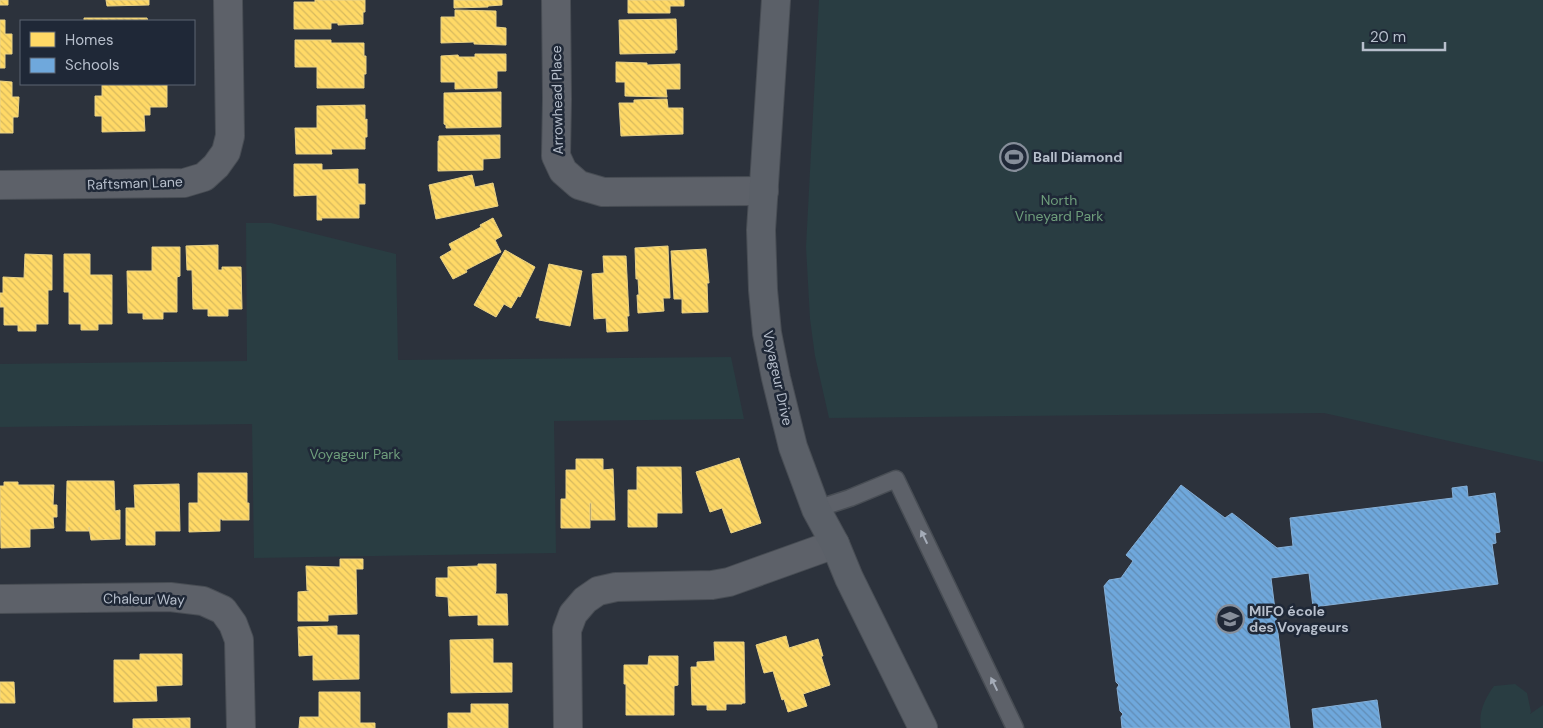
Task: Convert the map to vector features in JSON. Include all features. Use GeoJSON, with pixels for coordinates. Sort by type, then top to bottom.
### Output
{"type":"FeatureCollection","features":[{"type":"Feature","properties":{"kind":"street","name":"Raftsman Lane"},"geometry":{"type":"LineString","coordinates":[[0,185],[184,183],[204,177],[216,166],[226,152],[230,136],[228,0]]}},
{"type":"Feature","properties":{"kind":"street","name":"Arrowhead Place"},"geometry":{"type":"LineString","coordinates":[[556,0],[556,156],[563,171],[579,185],[603,192],[764,191]]}},
{"type":"Feature","properties":{"kind":"street","name":"Voyageur Drive"},"geometry":{"type":"LineString","coordinates":[[776,0],[762,230],[763,290],[767,333],[776,378],[793,447],[816,509],[835,544],[923,728]]}},
{"type":"Feature","properties":{"kind":"street"},"geometry":{"type":"LineString","coordinates":[[568,728],[567,630],[573,614],[585,600],[598,591],[616,588],[712,585],[729,582],[835,544]]}},
{"type":"Feature","properties":{"kind":"street","name":"Chaleur Way"},"geometry":{"type":"LineString","coordinates":[[0,599],[170,597],[203,600],[223,610],[233,624],[239,640],[241,728]]}},
{"type":"Feature","properties":{"kind":"lane"},"geometry":{"type":"LineString","coordinates":[[816,509],[850,498],[896,479],[1015,728]]}},
{"type":"Feature","properties":{"kind":"green space","name":"North Vineyard Park"},"geometry":{"type":"Polygon","coordinates":[[[819,0],[1543,0],[1543,462],[1324,413],[829,418],[815,356],[810,319],[806,247],[819,0]]]}},
{"type":"Feature","properties":{"kind":"green space","name":"Voyageur Park"},"geometry":{"type":"Polygon","coordinates":[[[246,223],[271,223],[396,254],[398,360],[731,357],[744,419],[554,421],[556,553],[254,558],[252,424],[0,427],[0,364],[247,361],[246,223]]]}},
{"type":"Feature","properties":{"kind":"green space"},"geometry":{"type":"Polygon","coordinates":[[[1515,684],[1527,693],[1530,714],[1543,705],[1543,728],[1481,728],[1480,717],[1483,706],[1494,686],[1515,684]]]}},
{"type":"Feature","properties":{"kind":"building: Homes"},"geometry":{"type":"Polygon","coordinates":[[[0,0],[8,0],[8,5],[0,5],[0,0]]]}},
{"type":"Feature","properties":{"kind":"building: Homes"},"geometry":{"type":"Polygon","coordinates":[[[106,0],[149,0],[149,5],[107,6],[106,0]]]}},
{"type":"Feature","properties":{"kind":"building: Homes"},"geometry":{"type":"Polygon","coordinates":[[[315,0],[365,0],[363,24],[338,25],[338,23],[331,23],[331,29],[294,29],[294,2],[315,2],[315,0]]]}},
{"type":"Feature","properties":{"kind":"building: Homes"},"geometry":{"type":"Polygon","coordinates":[[[454,0],[502,0],[502,5],[454,8],[454,0]]]}},
{"type":"Feature","properties":{"kind":"building: Homes"},"geometry":{"type":"Polygon","coordinates":[[[628,0],[684,0],[684,6],[670,6],[670,13],[628,13],[628,0]]]}},
{"type":"Feature","properties":{"kind":"building: Homes"},"geometry":{"type":"Polygon","coordinates":[[[455,10],[496,11],[496,27],[506,28],[506,45],[474,44],[474,42],[441,43],[441,17],[455,17],[455,10]]]}},
{"type":"Feature","properties":{"kind":"building: Homes"},"geometry":{"type":"Polygon","coordinates":[[[84,18],[147,18],[148,20],[84,20],[84,18]]]}},
{"type":"Feature","properties":{"kind":"building: Homes"},"geometry":{"type":"Polygon","coordinates":[[[676,19],[677,50],[675,50],[675,53],[620,54],[619,20],[676,19]]]}},
{"type":"Feature","properties":{"kind":"building: Homes"},"geometry":{"type":"Polygon","coordinates":[[[0,20],[5,20],[5,34],[12,34],[12,54],[5,54],[5,68],[0,68],[0,20]]]}},
{"type":"Feature","properties":{"kind":"building: Homes"},"geometry":{"type":"Polygon","coordinates":[[[295,40],[331,40],[331,43],[364,43],[366,74],[364,74],[364,88],[317,88],[317,67],[295,67],[295,40]]]}},
{"type":"Feature","properties":{"kind":"building: Homes"},"geometry":{"type":"Polygon","coordinates":[[[475,54],[506,54],[506,71],[497,71],[497,88],[455,89],[455,82],[441,82],[441,56],[475,57],[475,54]]]}},
{"type":"Feature","properties":{"kind":"building: Homes"},"geometry":{"type":"Polygon","coordinates":[[[616,62],[647,63],[647,65],[680,64],[680,89],[666,89],[667,97],[625,96],[625,82],[616,82],[616,62]]]}},
{"type":"Feature","properties":{"kind":"building: Homes"},"geometry":{"type":"Polygon","coordinates":[[[0,81],[12,82],[12,97],[19,97],[18,117],[13,117],[13,133],[0,133],[0,81]]]}},
{"type":"Feature","properties":{"kind":"building: Homes"},"geometry":{"type":"Polygon","coordinates":[[[102,85],[167,85],[167,107],[150,107],[150,115],[144,115],[145,131],[102,132],[102,116],[95,116],[95,96],[102,96],[102,85]]]}},
{"type":"Feature","properties":{"kind":"building: Homes"},"geometry":{"type":"Polygon","coordinates":[[[501,92],[501,127],[446,128],[444,124],[444,93],[501,92]]]}},
{"type":"Feature","properties":{"kind":"building: Homes"},"geometry":{"type":"Polygon","coordinates":[[[667,99],[668,108],[683,108],[683,134],[621,136],[619,103],[634,103],[634,100],[667,99]]]}},
{"type":"Feature","properties":{"kind":"building: Homes"},"geometry":{"type":"Polygon","coordinates":[[[365,105],[367,137],[365,137],[365,149],[331,149],[332,154],[296,154],[295,128],[317,128],[317,106],[365,105]]]}},
{"type":"Feature","properties":{"kind":"building: Homes"},"geometry":{"type":"Polygon","coordinates":[[[500,135],[500,158],[483,159],[483,170],[438,171],[439,136],[500,135]]]}},
{"type":"Feature","properties":{"kind":"building: Homes"},"geometry":{"type":"Polygon","coordinates":[[[294,164],[322,164],[322,170],[358,169],[358,184],[365,184],[365,204],[359,204],[359,218],[321,218],[322,220],[317,220],[317,195],[294,196],[294,164]]]}},
{"type":"Feature","properties":{"kind":"building: Homes"},"geometry":{"type":"Polygon","coordinates":[[[472,175],[475,187],[493,183],[498,206],[436,219],[429,185],[472,175]]]}},
{"type":"Feature","properties":{"kind":"building: Homes"},"geometry":{"type":"Polygon","coordinates":[[[493,218],[502,236],[495,240],[501,252],[453,279],[440,257],[452,250],[449,244],[481,227],[480,225],[493,218]]]}},
{"type":"Feature","properties":{"kind":"building: Homes"},"geometry":{"type":"Polygon","coordinates":[[[218,245],[218,270],[222,270],[222,267],[241,267],[242,309],[228,309],[228,316],[208,316],[208,309],[193,309],[192,270],[187,270],[186,246],[218,245]]]}},
{"type":"Feature","properties":{"kind":"building: Homes"},"geometry":{"type":"Polygon","coordinates":[[[668,246],[670,298],[663,298],[664,311],[638,313],[637,295],[639,295],[638,279],[636,279],[635,248],[668,246]]]}},
{"type":"Feature","properties":{"kind":"building: Homes"},"geometry":{"type":"Polygon","coordinates":[[[152,247],[180,247],[180,276],[177,277],[177,312],[163,312],[163,319],[143,319],[143,313],[128,313],[127,271],[152,271],[152,247]]]}},
{"type":"Feature","properties":{"kind":"building: Homes"},"geometry":{"type":"Polygon","coordinates":[[[706,249],[709,283],[707,283],[708,312],[682,313],[682,299],[674,299],[671,251],[706,249]]]}},
{"type":"Feature","properties":{"kind":"building: Homes"},"geometry":{"type":"Polygon","coordinates":[[[505,250],[535,267],[520,297],[518,296],[511,308],[504,304],[496,317],[474,305],[505,250]]]}},
{"type":"Feature","properties":{"kind":"building: Homes"},"geometry":{"type":"Polygon","coordinates":[[[25,254],[52,255],[52,290],[48,290],[48,324],[36,324],[36,331],[18,331],[18,325],[4,325],[4,307],[0,307],[0,293],[3,293],[3,277],[24,278],[25,254]]]}},
{"type":"Feature","properties":{"kind":"building: Homes"},"geometry":{"type":"Polygon","coordinates":[[[64,254],[90,254],[90,275],[112,275],[112,324],[98,324],[98,330],[81,330],[81,324],[69,324],[69,292],[64,292],[64,254]]]}},
{"type":"Feature","properties":{"kind":"building: Homes"},"geometry":{"type":"Polygon","coordinates":[[[603,256],[626,256],[628,331],[607,332],[606,318],[594,319],[592,274],[604,273],[603,256]]]}},
{"type":"Feature","properties":{"kind":"building: Homes"},"geometry":{"type":"Polygon","coordinates":[[[549,264],[582,271],[570,326],[536,318],[549,264]]]}},
{"type":"Feature","properties":{"kind":"building: Homes"},"geometry":{"type":"Polygon","coordinates":[[[739,458],[761,523],[731,533],[722,508],[710,512],[696,472],[739,458]]]}},
{"type":"Feature","properties":{"kind":"building: Homes"},"geometry":{"type":"Polygon","coordinates":[[[576,459],[603,459],[603,470],[613,469],[615,520],[591,520],[590,503],[590,528],[561,528],[561,499],[566,499],[566,470],[576,470],[576,459]]]}},
{"type":"Feature","properties":{"kind":"building: Homes"},"geometry":{"type":"Polygon","coordinates":[[[637,467],[681,467],[682,513],[657,513],[657,527],[628,527],[628,490],[637,490],[637,467]]]}},
{"type":"Feature","properties":{"kind":"building: Homes"},"geometry":{"type":"Polygon","coordinates":[[[198,473],[247,473],[249,520],[220,519],[220,531],[189,532],[189,503],[198,503],[198,473]]]}},
{"type":"Feature","properties":{"kind":"building: Homes"},"geometry":{"type":"Polygon","coordinates":[[[67,481],[114,481],[115,511],[120,510],[120,539],[91,540],[89,527],[89,531],[66,531],[67,481]]]}},
{"type":"Feature","properties":{"kind":"building: Homes"},"geometry":{"type":"Polygon","coordinates":[[[4,482],[18,482],[18,485],[54,485],[53,505],[57,505],[57,517],[53,517],[54,528],[30,529],[30,547],[1,548],[0,486],[4,486],[4,482]]]}},
{"type":"Feature","properties":{"kind":"building: Homes"},"geometry":{"type":"Polygon","coordinates":[[[179,484],[180,531],[155,531],[155,545],[126,545],[126,508],[135,508],[134,485],[179,484]]]}},
{"type":"Feature","properties":{"kind":"building: Homes"},"geometry":{"type":"Polygon","coordinates":[[[340,559],[363,559],[363,569],[356,569],[357,614],[328,615],[328,621],[298,621],[298,592],[309,591],[307,590],[306,566],[340,567],[340,559]]]}},
{"type":"Feature","properties":{"kind":"building: Homes"},"geometry":{"type":"Polygon","coordinates":[[[478,564],[496,564],[495,594],[507,594],[508,625],[478,625],[478,615],[449,616],[448,597],[436,596],[436,578],[448,578],[448,567],[478,566],[478,564]]]}},
{"type":"Feature","properties":{"kind":"building: Homes"},"geometry":{"type":"Polygon","coordinates":[[[337,626],[337,635],[359,635],[359,679],[313,680],[313,655],[299,656],[298,627],[337,626]]]}},
{"type":"Feature","properties":{"kind":"building: Homes"},"geometry":{"type":"Polygon","coordinates":[[[786,636],[789,648],[818,639],[830,685],[803,694],[807,706],[788,712],[784,699],[782,700],[773,671],[764,673],[756,645],[786,636]]]}},
{"type":"Feature","properties":{"kind":"building: Homes"},"geometry":{"type":"Polygon","coordinates":[[[493,639],[493,663],[512,663],[512,692],[451,693],[450,640],[493,639]]]}},
{"type":"Feature","properties":{"kind":"building: Homes"},"geometry":{"type":"Polygon","coordinates":[[[714,642],[744,642],[745,703],[726,704],[726,710],[707,710],[707,705],[692,705],[691,667],[697,667],[697,662],[715,661],[714,642]]]}},
{"type":"Feature","properties":{"kind":"building: Homes"},"geometry":{"type":"Polygon","coordinates":[[[140,654],[182,654],[182,685],[156,686],[157,701],[114,702],[114,660],[140,660],[140,654]]]}},
{"type":"Feature","properties":{"kind":"building: Homes"},"geometry":{"type":"Polygon","coordinates":[[[649,656],[678,656],[678,685],[674,686],[674,715],[626,715],[624,665],[648,665],[649,656]]]}},
{"type":"Feature","properties":{"kind":"building: Homes"},"geometry":{"type":"Polygon","coordinates":[[[0,682],[14,682],[15,703],[0,703],[0,682]]]}},
{"type":"Feature","properties":{"kind":"building: Homes"},"geometry":{"type":"Polygon","coordinates":[[[319,692],[360,692],[360,723],[375,723],[375,728],[299,728],[300,717],[319,717],[319,692]]]}},
{"type":"Feature","properties":{"kind":"building: Homes"},"geometry":{"type":"Polygon","coordinates":[[[471,704],[508,704],[508,728],[448,728],[448,713],[471,713],[471,704]]]}},
{"type":"Feature","properties":{"kind":"building: Homes"},"geometry":{"type":"Polygon","coordinates":[[[190,718],[190,728],[133,728],[133,719],[190,718]]]}},
{"type":"Feature","properties":{"kind":"building: Schools"},"geometry":{"type":"Polygon","coordinates":[[[1181,485],[1225,518],[1232,513],[1277,548],[1293,546],[1290,518],[1453,498],[1452,488],[1467,486],[1468,497],[1495,493],[1500,532],[1495,533],[1496,543],[1492,544],[1498,584],[1313,607],[1309,573],[1271,578],[1290,728],[1122,728],[1121,717],[1123,714],[1120,711],[1117,688],[1119,685],[1116,682],[1104,586],[1109,580],[1121,578],[1133,561],[1126,555],[1181,485]]]}},
{"type":"Feature","properties":{"kind":"building: Schools"},"geometry":{"type":"Polygon","coordinates":[[[1377,700],[1381,728],[1314,728],[1312,709],[1377,700]]]}},
{"type":"Feature","properties":{"kind":"place","name":"Ball Diamond"},"geometry":{"type":"Point","coordinates":[1014,157]}},
{"type":"Feature","properties":{"kind":"place","name":"MIFO école des Voyageurs"},"geometry":{"type":"Point","coordinates":[1230,619]}}]}
